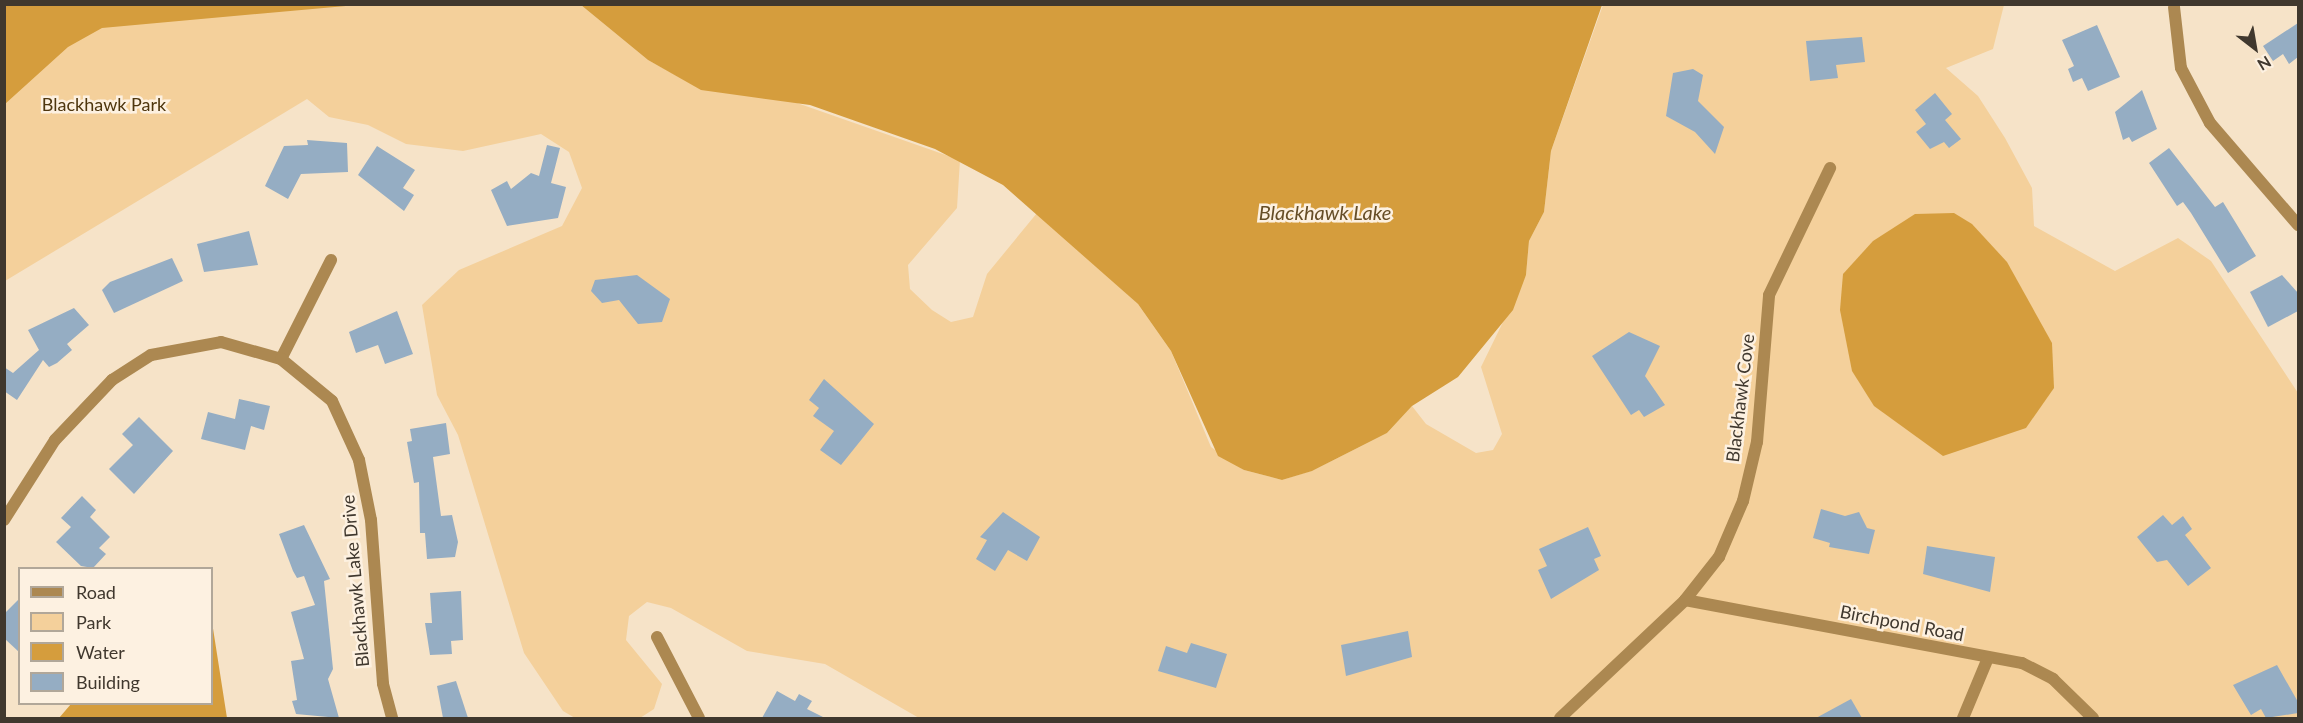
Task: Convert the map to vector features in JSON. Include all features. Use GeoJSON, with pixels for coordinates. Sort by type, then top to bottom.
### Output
{"type":"FeatureCollection","features":[{"type":"Feature","properties":{"kind":"street"},"geometry":{"type":"LineString","coordinates":[[2174,7],[2181,68],[2210,123],[2298,225]]}},
{"type":"Feature","properties":{"kind":"street","name":"Blackhawk Cove"},"geometry":{"type":"LineString","coordinates":[[1560,718],[1685,600],[1719,557],[1743,501],[1757,442],[1769,295],[1830,168]]}},
{"type":"Feature","properties":{"kind":"street"},"geometry":{"type":"LineString","coordinates":[[281,358],[332,260]]}},
{"type":"Feature","properties":{"kind":"street","name":"Blackhawk Lake Drive"},"geometry":{"type":"LineString","coordinates":[[4,520],[55,440],[112,380],[151,355],[220,342],[281,358],[332,401],[359,460],[371,520],[383,684],[392,718]]}},
{"type":"Feature","properties":{"kind":"street","name":"Birchpond Road"},"geometry":{"type":"LineString","coordinates":[[1685,600],[2022,663],[2053,679],[2093,718]]}},
{"type":"Feature","properties":{"kind":"street"},"geometry":{"type":"LineString","coordinates":[[657,637],[699,718]]}},
{"type":"Feature","properties":{"kind":"street"},"geometry":{"type":"LineString","coordinates":[[1963,718],[1988,658]]}},
{"type":"Feature","properties":{"kind":"green space","name":"Blackhawk Park"},"geometry":{"type":"Polygon","coordinates":[[[5,5],[581,5],[648,60],[701,89],[780,97],[960,160],[957,208],[908,265],[910,289],[932,310],[951,322],[973,317],[987,274],[1037,213],[1138,304],[1171,351],[1211,447],[1244,470],[1282,480],[1314,470],[1387,433],[1412,406],[1426,424],[1476,453],[1493,450],[1502,434],[1481,367],[1526,275],[1529,241],[1544,212],[1551,151],[1603,5],[2004,5],[1993,49],[1946,68],[1978,96],[2005,138],[2032,188],[2034,226],[2115,271],[2178,238],[2211,261],[2298,393],[2298,718],[919,718],[825,664],[747,651],[671,608],[647,602],[629,616],[626,640],[662,684],[654,709],[640,718],[575,718],[563,711],[524,653],[458,435],[437,395],[422,305],[459,270],[562,226],[582,188],[569,152],[541,134],[463,151],[406,144],[368,125],[329,117],[307,99],[5,281],[5,5]]]}},
{"type":"Feature","properties":{"kind":"water"},"geometry":{"type":"Polygon","coordinates":[[[5,4],[357,5],[102,28],[68,47],[5,104],[5,4]]]}},
{"type":"Feature","properties":{"kind":"water","name":"Blackhawk Lake"},"geometry":{"type":"Polygon","coordinates":[[[581,5],[1602,5],[1551,151],[1544,212],[1529,241],[1526,275],[1513,310],[1458,377],[1412,406],[1387,433],[1312,471],[1282,480],[1244,470],[1218,456],[1171,351],[1138,304],[1003,185],[935,149],[810,105],[701,90],[648,60],[581,5]]]}},
{"type":"Feature","properties":{"kind":"water"},"geometry":{"type":"Polygon","coordinates":[[[1954,213],[1972,224],[2007,262],[2052,343],[2054,388],[2026,428],[1943,456],[1874,406],[1852,371],[1840,310],[1843,274],[1873,241],[1915,214],[1954,213]]]}},
{"type":"Feature","properties":{"kind":"water"},"geometry":{"type":"Polygon","coordinates":[[[213,628],[227,718],[59,718],[70,705],[213,705],[213,628]]]}},
{"type":"Feature","properties":{"kind":"building"},"geometry":{"type":"Polygon","coordinates":[[[2298,23],[2298,57],[2289,64],[2283,54],[2273,61],[2263,46],[2298,23]]]}},
{"type":"Feature","properties":{"kind":"building"},"geometry":{"type":"Polygon","coordinates":[[[2097,25],[2120,77],[2088,91],[2082,78],[2073,82],[2068,69],[2074,66],[2062,40],[2097,25]]]}},
{"type":"Feature","properties":{"kind":"building"},"geometry":{"type":"Polygon","coordinates":[[[1862,37],[1865,62],[1836,65],[1838,78],[1810,81],[1806,41],[1862,37]]]}},
{"type":"Feature","properties":{"kind":"building"},"geometry":{"type":"Polygon","coordinates":[[[1693,69],[1703,75],[1698,101],[1724,127],[1715,154],[1695,132],[1666,116],[1673,73],[1693,69]]]}},
{"type":"Feature","properties":{"kind":"building"},"geometry":{"type":"Polygon","coordinates":[[[2142,90],[2157,129],[2132,142],[2129,137],[2123,140],[2115,112],[2142,90]]]}},
{"type":"Feature","properties":{"kind":"building"},"geometry":{"type":"Polygon","coordinates":[[[1935,93],[1952,114],[1945,120],[1961,139],[1949,148],[1944,142],[1930,149],[1916,132],[1926,124],[1915,110],[1935,93]]]}},
{"type":"Feature","properties":{"kind":"building"},"geometry":{"type":"Polygon","coordinates":[[[307,140],[347,143],[348,172],[301,174],[288,199],[265,186],[284,146],[308,145],[307,140]]]}},
{"type":"Feature","properties":{"kind":"building"},"geometry":{"type":"Polygon","coordinates":[[[547,145],[560,148],[551,183],[566,187],[558,218],[507,226],[491,190],[507,181],[511,189],[531,173],[539,176],[547,145]]]}},
{"type":"Feature","properties":{"kind":"building"},"geometry":{"type":"Polygon","coordinates":[[[377,146],[415,170],[403,188],[414,195],[404,211],[358,175],[377,146]]]}},
{"type":"Feature","properties":{"kind":"building"},"geometry":{"type":"Polygon","coordinates":[[[2169,148],[2215,207],[2223,202],[2256,256],[2228,273],[2191,213],[2183,202],[2177,206],[2149,163],[2169,148]]]}},
{"type":"Feature","properties":{"kind":"building"},"geometry":{"type":"Polygon","coordinates":[[[249,231],[258,265],[204,272],[197,244],[249,231]]]}},
{"type":"Feature","properties":{"kind":"building"},"geometry":{"type":"Polygon","coordinates":[[[172,258],[183,281],[114,313],[102,290],[110,282],[172,258]]]}},
{"type":"Feature","properties":{"kind":"building"},"geometry":{"type":"Polygon","coordinates":[[[637,275],[670,299],[662,322],[638,324],[619,300],[602,303],[591,291],[595,280],[637,275]]]}},
{"type":"Feature","properties":{"kind":"building"},"geometry":{"type":"Polygon","coordinates":[[[2282,275],[2298,293],[2298,311],[2268,327],[2250,292],[2282,275]]]}},
{"type":"Feature","properties":{"kind":"building"},"geometry":{"type":"Polygon","coordinates":[[[74,308],[89,325],[67,344],[72,350],[49,367],[43,360],[17,400],[4,391],[4,367],[13,373],[39,350],[28,330],[74,308]]]}},
{"type":"Feature","properties":{"kind":"building"},"geometry":{"type":"Polygon","coordinates":[[[397,311],[413,354],[385,364],[378,345],[356,353],[349,332],[397,311]]]}},
{"type":"Feature","properties":{"kind":"building"},"geometry":{"type":"Polygon","coordinates":[[[1629,332],[1660,346],[1645,376],[1665,405],[1644,417],[1639,410],[1631,415],[1592,356],[1629,332]]]}},
{"type":"Feature","properties":{"kind":"building"},"geometry":{"type":"Polygon","coordinates":[[[824,379],[874,424],[841,465],[820,450],[834,431],[813,416],[819,408],[809,400],[824,379]]]}},
{"type":"Feature","properties":{"kind":"building"},"geometry":{"type":"Polygon","coordinates":[[[239,399],[270,406],[264,430],[251,426],[245,450],[201,439],[208,412],[235,419],[239,399]]]}},
{"type":"Feature","properties":{"kind":"building"},"geometry":{"type":"Polygon","coordinates":[[[139,417],[173,451],[134,494],[109,469],[133,445],[122,434],[139,417]]]}},
{"type":"Feature","properties":{"kind":"building"},"geometry":{"type":"Polygon","coordinates":[[[446,423],[450,454],[433,457],[441,516],[452,515],[458,542],[455,557],[427,559],[425,533],[420,533],[419,482],[414,483],[407,442],[412,441],[410,429],[446,423]]]}},
{"type":"Feature","properties":{"kind":"building"},"geometry":{"type":"Polygon","coordinates":[[[82,496],[96,510],[90,517],[110,537],[99,548],[106,554],[94,567],[81,566],[56,542],[71,527],[61,518],[82,496]]]}},
{"type":"Feature","properties":{"kind":"building"},"geometry":{"type":"Polygon","coordinates":[[[1821,509],[1845,516],[1859,512],[1867,528],[1875,530],[1869,554],[1829,547],[1830,543],[1813,538],[1821,509]]]}},
{"type":"Feature","properties":{"kind":"building"},"geometry":{"type":"Polygon","coordinates":[[[1003,512],[1040,537],[1027,561],[1008,550],[995,571],[976,559],[987,540],[980,537],[1003,512]]]}},
{"type":"Feature","properties":{"kind":"building"},"geometry":{"type":"Polygon","coordinates":[[[2163,515],[2172,525],[2183,516],[2192,529],[2185,535],[2211,568],[2188,586],[2167,560],[2157,562],[2137,537],[2163,515]]]}},
{"type":"Feature","properties":{"kind":"building"},"geometry":{"type":"Polygon","coordinates":[[[304,525],[330,579],[324,581],[333,669],[328,679],[339,718],[296,714],[292,701],[297,700],[291,661],[304,659],[291,612],[315,605],[304,576],[297,578],[293,571],[279,534],[304,525]]]}},
{"type":"Feature","properties":{"kind":"building"},"geometry":{"type":"Polygon","coordinates":[[[1588,527],[1601,556],[1594,559],[1599,570],[1551,599],[1538,570],[1547,566],[1539,549],[1588,527]]]}},
{"type":"Feature","properties":{"kind":"building"},"geometry":{"type":"Polygon","coordinates":[[[1927,546],[1995,557],[1990,592],[1923,574],[1927,546]]]}},
{"type":"Feature","properties":{"kind":"building"},"geometry":{"type":"Polygon","coordinates":[[[461,591],[463,640],[451,641],[452,654],[430,655],[425,623],[432,623],[430,593],[461,591]]]}},
{"type":"Feature","properties":{"kind":"building"},"geometry":{"type":"Polygon","coordinates":[[[18,600],[18,651],[4,638],[4,614],[18,600]]]}},
{"type":"Feature","properties":{"kind":"building"},"geometry":{"type":"Polygon","coordinates":[[[1408,631],[1412,657],[1346,676],[1341,645],[1408,631]]]}},
{"type":"Feature","properties":{"kind":"building"},"geometry":{"type":"Polygon","coordinates":[[[1191,643],[1227,654],[1216,688],[1158,671],[1166,646],[1187,653],[1191,643]]]}},
{"type":"Feature","properties":{"kind":"building"},"geometry":{"type":"Polygon","coordinates":[[[2277,665],[2298,702],[2298,713],[2266,718],[2261,709],[2251,715],[2233,685],[2277,665]]]}},
{"type":"Feature","properties":{"kind":"building"},"geometry":{"type":"Polygon","coordinates":[[[456,681],[468,718],[443,718],[437,686],[456,681]]]}},
{"type":"Feature","properties":{"kind":"building"},"geometry":{"type":"Polygon","coordinates":[[[777,691],[795,701],[799,694],[812,701],[807,709],[825,718],[762,718],[777,691]]]}},
{"type":"Feature","properties":{"kind":"building"},"geometry":{"type":"Polygon","coordinates":[[[1851,699],[1862,718],[1816,718],[1851,699]]]}}]}
